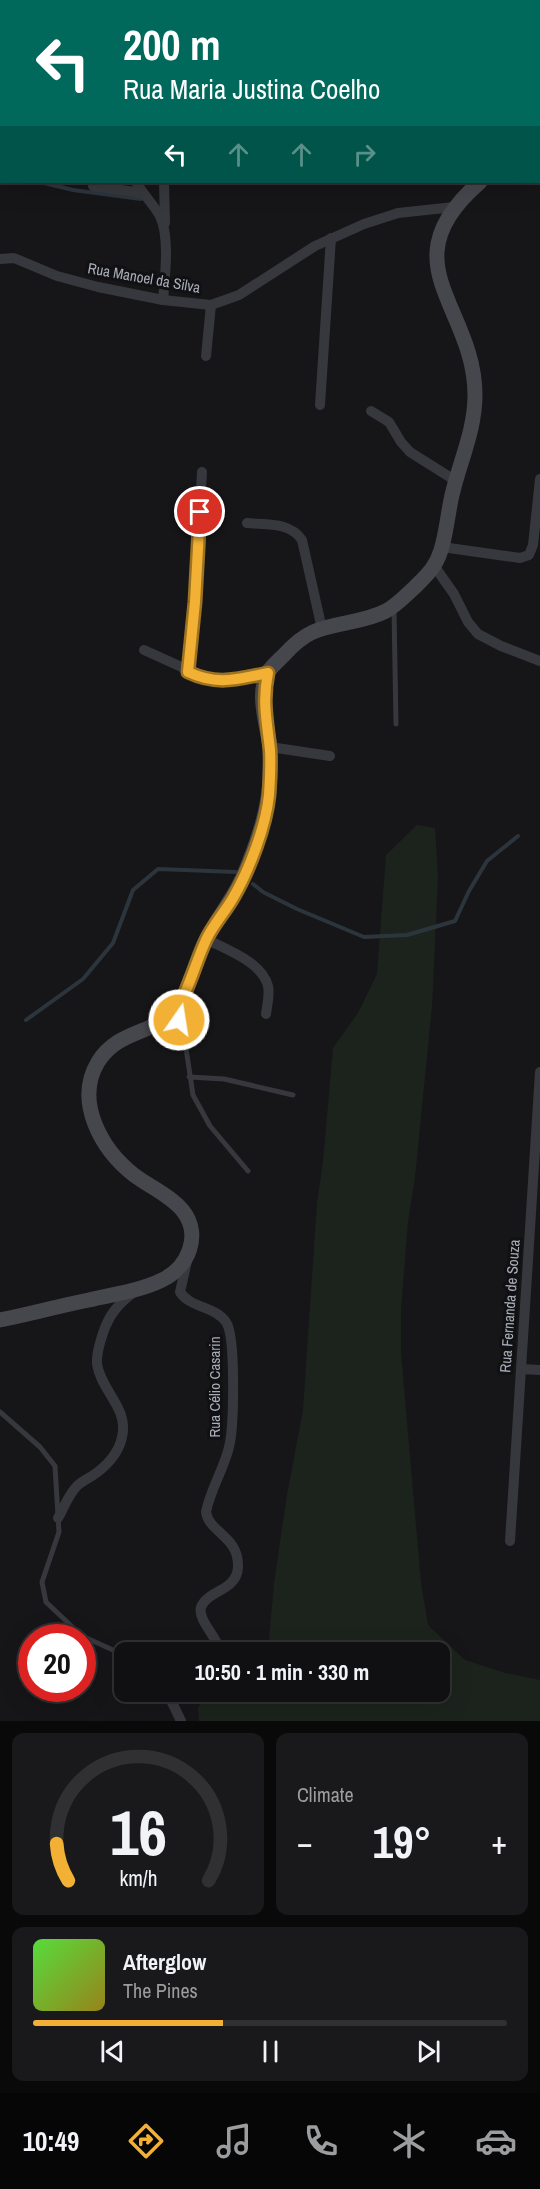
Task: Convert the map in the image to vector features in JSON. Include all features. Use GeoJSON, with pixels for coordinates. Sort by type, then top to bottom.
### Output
{"type":"FeatureCollection","features":[{"type":"Feature","properties":{"kind":"street"},"geometry":{"type":"LineString","coordinates":[[137,183],[160,216],[165,230]]}},
{"type":"Feature","properties":{"kind":"street"},"geometry":{"type":"LineString","coordinates":[[163,300],[164,183]]}},
{"type":"Feature","properties":{"kind":"street"},"geometry":{"type":"LineString","coordinates":[[0,1320],[140,1288],[163,1280],[175,1272],[189,1255],[192,1241],[191,1224],[183,1210],[119,1162],[95,1126],[90,1111],[89,1095],[94,1072],[99,1061],[107,1052],[130,1035],[159,1022],[176,1011],[206,939],[241,885],[268,799],[270,747],[264,711],[264,693],[268,673],[294,645],[312,632],[366,618],[394,606],[435,567],[471,429],[475,395],[473,362],[439,277],[437,258],[441,227],[454,207],[479,183]]}},
{"type":"Feature","properties":{"kind":"street"},"geometry":{"type":"LineString","coordinates":[[93,186],[142,193]]}},
{"type":"Feature","properties":{"kind":"street","name":"Rua Manoel da Silva"},"geometry":{"type":"LineString","coordinates":[[0,258],[25,261],[57,276],[98,287],[163,300],[211,305],[239,295],[315,246],[364,224],[398,213],[454,207]]}},
{"type":"Feature","properties":{"kind":"street"},"geometry":{"type":"LineString","coordinates":[[320,405],[331,238]]}},
{"type":"Feature","properties":{"kind":"street"},"geometry":{"type":"LineString","coordinates":[[206,357],[211,305]]}},
{"type":"Feature","properties":{"kind":"street"},"geometry":{"type":"LineString","coordinates":[[371,411],[389,422],[410,452],[456,481]]}},
{"type":"Feature","properties":{"kind":"street"},"geometry":{"type":"LineString","coordinates":[[188,672],[195,602],[202,472]]}},
{"type":"Feature","properties":{"kind":"street"},"geometry":{"type":"LineString","coordinates":[[442,547],[520,558],[530,555],[540,479]]}},
{"type":"Feature","properties":{"kind":"street"},"geometry":{"type":"LineString","coordinates":[[247,523],[289,527],[302,540],[322,629]]}},
{"type":"Feature","properties":{"kind":"street"},"geometry":{"type":"LineString","coordinates":[[435,567],[478,634],[501,646],[540,660]]}},
{"type":"Feature","properties":{"kind":"street"},"geometry":{"type":"LineString","coordinates":[[144,650],[208,680],[235,680],[268,673]]}},
{"type":"Feature","properties":{"kind":"street"},"geometry":{"type":"LineString","coordinates":[[270,747],[330,756]]}},
{"type":"Feature","properties":{"kind":"street"},"geometry":{"type":"LineString","coordinates":[[206,939],[240,956],[265,978],[269,989],[266,1014]]}},
{"type":"Feature","properties":{"kind":"street","name":"Rua Fernanda de Souza"},"geometry":{"type":"LineString","coordinates":[[510,1541],[540,1072]]}},
{"type":"Feature","properties":{"kind":"street","name":"Rua Célio Casarin"},"geometry":{"type":"LineString","coordinates":[[189,1255],[180,1292],[187,1301],[219,1315],[225,1320],[230,1330],[232,1416],[230,1444],[206,1512],[210,1524],[231,1541],[238,1565],[237,1576],[229,1586],[204,1603],[201,1609],[201,1616],[217,1642]]}},
{"type":"Feature","properties":{"kind":"street"},"geometry":{"type":"LineString","coordinates":[[58,1518],[74,1488],[107,1464],[119,1448],[123,1436],[122,1415],[100,1375],[97,1350],[112,1311],[140,1288]]}},
{"type":"Feature","properties":{"kind":"street"},"geometry":{"type":"LineString","coordinates":[[521,1369],[540,1370]]}},
{"type":"Feature","properties":{"kind":"street"},"geometry":{"type":"LineString","coordinates":[[172,1702],[181,1721]]}},
{"type":"Feature","properties":{"kind":"lane"},"geometry":{"type":"LineString","coordinates":[[394,606],[396,724]]}},
{"type":"Feature","properties":{"kind":"lane"},"geometry":{"type":"LineString","coordinates":[[176,1011],[184,1035],[193,1095],[210,1126],[248,1171]]}},
{"type":"Feature","properties":{"kind":"lane"},"geometry":{"type":"LineString","coordinates":[[189,1077],[224,1079],[293,1095]]}},
{"type":"Feature","properties":{"kind":"lane"},"geometry":{"type":"LineString","coordinates":[[0,1412],[40,1447],[55,1466],[59,1532],[42,1582],[46,1602],[82,1636],[114,1650]]}},
{"type":"Feature","properties":{"kind":"shaded area"},"geometry":{"type":"Polygon","coordinates":[[[417,825],[435,828],[438,876],[432,1006],[415,1177],[408,1221],[401,1309],[401,1353],[421,1583],[428,1625],[446,1642],[269,1642],[274,1583],[303,1410],[317,1203],[333,1048],[358,1013],[377,974],[386,855],[417,825]]]}},
{"type":"Feature","properties":{"kind":"shaded area"},"geometry":{"type":"Polygon","coordinates":[[[450,1646],[465,1660],[505,1673],[540,1680],[540,1721],[199,1721],[198,1708],[202,1702],[450,1702],[450,1646]]]}},
{"type":"Feature","properties":{"kind":"waterway"},"geometry":{"type":"LineString","coordinates":[[44,183],[73,190],[141,199]]}},
{"type":"Feature","properties":{"kind":"waterway"},"geometry":{"type":"LineString","coordinates":[[253,884],[263,892],[297,909],[364,937],[407,935],[455,921],[487,861],[518,836]]}},
{"type":"Feature","properties":{"kind":"waterway"},"geometry":{"type":"LineString","coordinates":[[26,1020],[83,979],[113,943],[133,890],[158,869],[236,872]]}},
{"type":"Feature","properties":{"kind":"route"},"geometry":{"type":"LineString","coordinates":[[179,1020],[176,1011],[206,939],[233,899],[248,867],[266,812],[270,782],[270,747],[264,711],[264,693],[268,673],[219,681],[208,680],[188,672],[200,512]]}}]}
